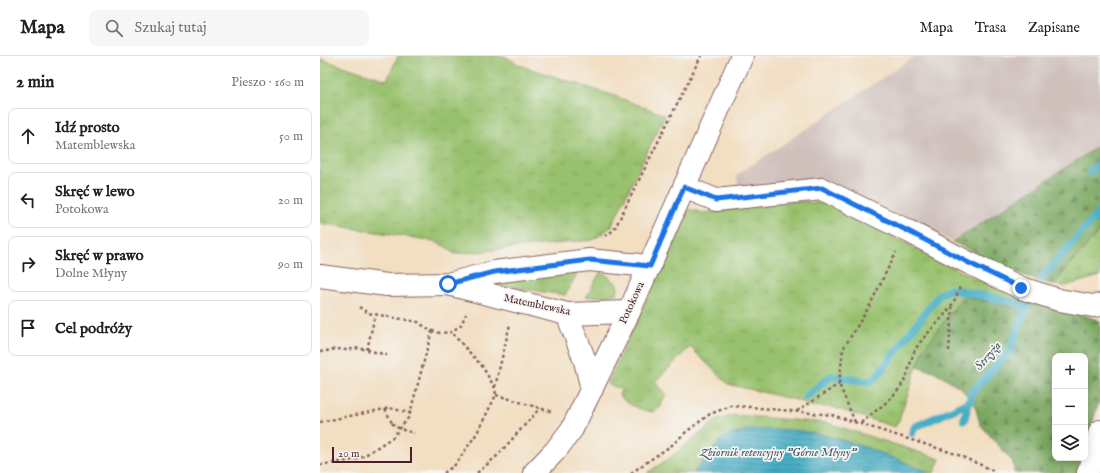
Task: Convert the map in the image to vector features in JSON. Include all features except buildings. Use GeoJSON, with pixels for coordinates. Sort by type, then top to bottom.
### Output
{"type":"FeatureCollection","features":[{"type":"Feature","properties":{"kind":"street","name":"Potokowa"},"geometry":{"type":"LineString","coordinates":[[534,473],[556,450],[572,429],[650,266],[742,56]]}},
{"type":"Feature","properties":{"kind":"street"},"geometry":{"type":"LineString","coordinates":[[684,187],[716,200],[822,188],[1021,288],[1059,300],[1093,306],[1100,305]]}},
{"type":"Feature","properties":{"kind":"street","name":"Matemblewska"},"geometry":{"type":"LineString","coordinates":[[320,276],[387,285],[448,284],[494,272],[590,260],[650,266]]}},
{"type":"Feature","properties":{"kind":"street","name":"Matemblewska"},"geometry":{"type":"LineString","coordinates":[[448,284],[567,314],[628,312]]}},
{"type":"Feature","properties":{"kind":"street"},"geometry":{"type":"LineString","coordinates":[[567,314],[585,361],[592,388]]}},
{"type":"Feature","properties":{"kind":"street"},"geometry":{"type":"LineString","coordinates":[[1088,473],[1100,431]]}},
{"type":"Feature","properties":{"kind":"path"},"geometry":{"type":"LineString","coordinates":[[600,240],[614,230],[701,56]]}},
{"type":"Feature","properties":{"kind":"path"},"geometry":{"type":"LineString","coordinates":[[855,422],[839,384],[839,370],[843,349],[852,332],[869,307],[885,272],[908,231]]}},
{"type":"Feature","properties":{"kind":"path"},"geometry":{"type":"LineString","coordinates":[[861,424],[899,390],[906,377],[916,349],[952,307],[958,294]]}},
{"type":"Feature","properties":{"kind":"path"},"geometry":{"type":"LineString","coordinates":[[356,306],[375,315],[418,322],[432,331],[440,333],[452,332],[461,325],[466,312]]}},
{"type":"Feature","properties":{"kind":"path"},"geometry":{"type":"LineString","coordinates":[[949,351],[952,307]]}},
{"type":"Feature","properties":{"kind":"path"},"geometry":{"type":"LineString","coordinates":[[367,350],[375,315]]}},
{"type":"Feature","properties":{"kind":"path"},"geometry":{"type":"LineString","coordinates":[[444,473],[456,464],[477,433],[496,395],[495,388],[510,325]]}},
{"type":"Feature","properties":{"kind":"path"},"geometry":{"type":"LineString","coordinates":[[320,465],[359,459],[393,437],[409,417],[432,331]]}},
{"type":"Feature","properties":{"kind":"path"},"geometry":{"type":"LineString","coordinates":[[452,332],[482,366],[495,388]]}},
{"type":"Feature","properties":{"kind":"path"},"geometry":{"type":"LineString","coordinates":[[320,352],[336,349],[345,350],[359,348],[387,355]]}},
{"type":"Feature","properties":{"kind":"path"},"geometry":{"type":"LineString","coordinates":[[796,411],[839,384]]}},
{"type":"Feature","properties":{"kind":"path"},"geometry":{"type":"LineString","coordinates":[[496,395],[554,412]]}},
{"type":"Feature","properties":{"kind":"path"},"geometry":{"type":"LineString","coordinates":[[631,473],[672,445],[686,432],[710,414],[731,406],[832,415],[956,454],[987,467],[995,473]]}},
{"type":"Feature","properties":{"kind":"path"},"geometry":{"type":"LineString","coordinates":[[320,422],[390,408],[410,413]]}},
{"type":"Feature","properties":{"kind":"path"},"geometry":{"type":"LineString","coordinates":[[477,473],[497,456],[540,408]]}},
{"type":"Feature","properties":{"kind":"path"},"geometry":{"type":"LineString","coordinates":[[385,409],[394,425],[403,430],[414,433]]}},
{"type":"Feature","properties":{"kind":"shaded area"},"geometry":{"type":"Polygon","coordinates":[[[915,56],[1100,56],[1100,145],[953,242],[839,187],[738,190],[737,175],[915,56]]]}},
{"type":"Feature","properties":{"kind":"green space"},"geometry":{"type":"Polygon","coordinates":[[[398,56],[505,56],[519,65],[612,95],[665,115],[611,227],[593,240],[455,254],[446,247],[434,241],[320,223],[320,59],[387,80],[398,56]]]}},
{"type":"Feature","properties":{"kind":"green space"},"geometry":{"type":"Polygon","coordinates":[[[1100,145],[1100,230],[1053,285],[1029,278],[953,242],[1100,145]]]}},
{"type":"Feature","properties":{"kind":"green space"},"geometry":{"type":"Polygon","coordinates":[[[796,201],[829,204],[974,278],[1025,297],[1016,308],[925,347],[899,420],[895,427],[832,407],[808,406],[800,401],[728,384],[690,347],[655,382],[666,393],[661,407],[652,412],[634,406],[619,395],[621,389],[607,384],[689,209],[703,213],[796,201]]]}},
{"type":"Feature","properties":{"kind":"green space"},"geometry":{"type":"Polygon","coordinates":[[[1100,230],[1100,276],[1065,286],[1053,285],[1100,230]]]}},
{"type":"Feature","properties":{"kind":"green space"},"geometry":{"type":"Polygon","coordinates":[[[579,270],[565,295],[487,284],[579,270]]]}},
{"type":"Feature","properties":{"kind":"green space"},"geometry":{"type":"Polygon","coordinates":[[[601,271],[616,283],[618,289],[617,293],[606,296],[586,297],[601,271]]]}},
{"type":"Feature","properties":{"kind":"green space"},"geometry":{"type":"Polygon","coordinates":[[[963,296],[1016,308],[1025,297],[1056,305],[1100,321],[1100,398],[1088,436],[1088,353],[1052,353],[1052,461],[1080,461],[1077,473],[1014,473],[1013,462],[980,424],[975,406],[962,389],[941,375],[917,366],[925,347],[963,296]]]}},
{"type":"Feature","properties":{"kind":"green space"},"geometry":{"type":"Polygon","coordinates":[[[734,415],[828,423],[940,459],[934,473],[930,473],[869,449],[750,430],[720,441],[694,473],[647,473],[667,460],[717,420],[734,415]]]}},
{"type":"Feature","properties":{"kind":"water","name":"Zbiornik retencyjny \"Górne Młyny\""},"geometry":{"type":"Polygon","coordinates":[[[750,430],[793,430],[828,436],[897,459],[930,473],[694,473],[720,441],[732,434],[750,430]]]}},
{"type":"Feature","properties":{"kind":"waterway"},"geometry":{"type":"LineString","coordinates":[[1090,172],[1100,163]]}},
{"type":"Feature","properties":{"kind":"waterway","name":"Strzyża"},"geometry":{"type":"LineString","coordinates":[[1042,278],[1100,211]]}},
{"type":"Feature","properties":{"kind":"waterway"},"geometry":{"type":"LineString","coordinates":[[806,397],[831,376],[870,382],[876,377],[939,295],[950,289],[1027,305],[1010,351],[972,392],[964,420]]}},
{"type":"Feature","properties":{"kind":"waterway"},"geometry":{"type":"LineString","coordinates":[[912,433],[915,427],[970,402]]}},
{"type":"Feature","properties":{"kind":"route"},"geometry":{"type":"LineString","coordinates":[[448,284],[494,272],[590,260],[650,266],[684,187],[716,200],[822,188],[1021,288]]}}]}
